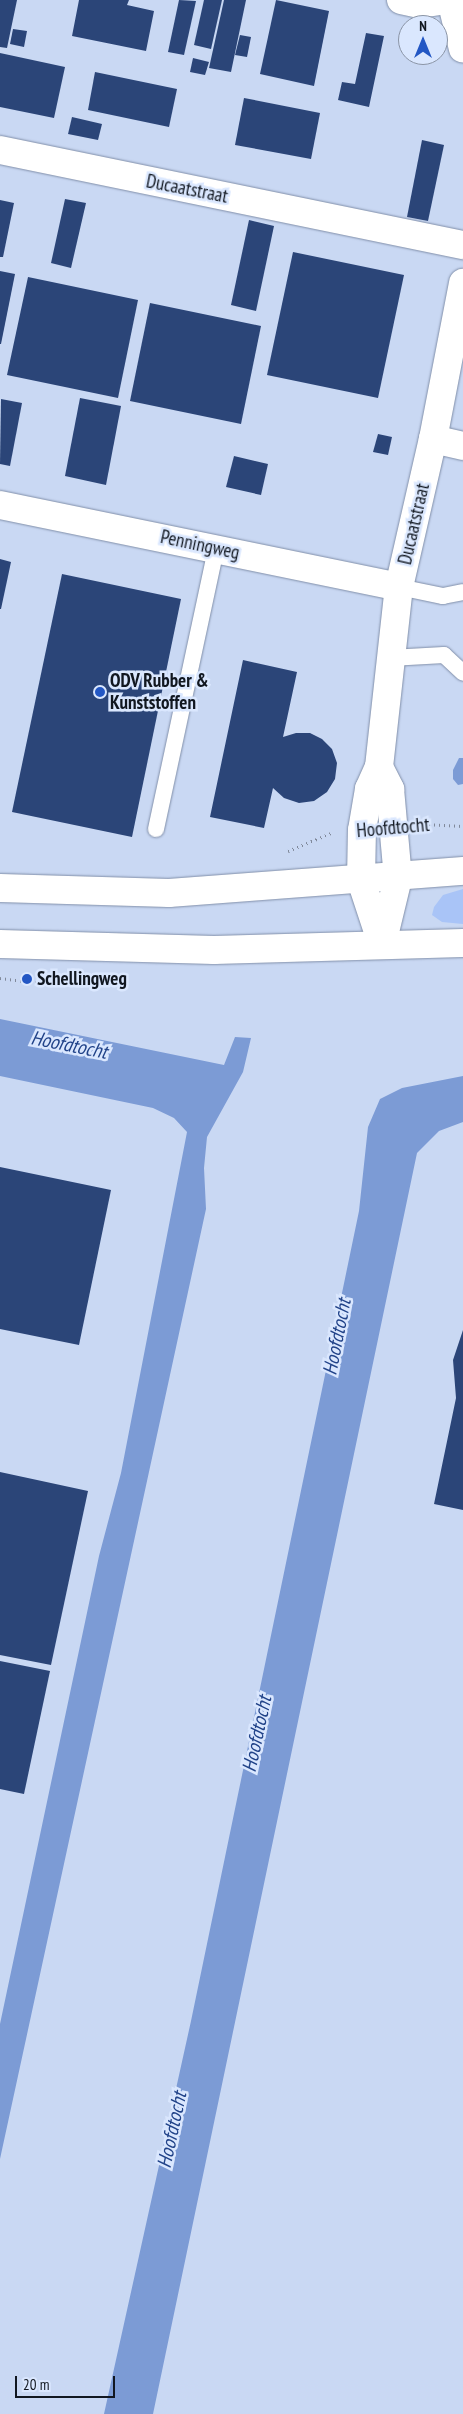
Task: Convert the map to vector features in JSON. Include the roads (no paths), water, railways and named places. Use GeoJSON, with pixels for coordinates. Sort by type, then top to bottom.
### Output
{"type":"FeatureCollection","features":[{"type":"Feature","properties":{"kind":"street"},"geometry":{"type":"LineString","coordinates":[[401,0],[420,4],[445,0]]}},
{"type":"Feature","properties":{"kind":"street"},"geometry":{"type":"LineString","coordinates":[[451,0],[463,48]]}},
{"type":"Feature","properties":{"kind":"street","name":"Ducaatstraat"},"geometry":{"type":"LineString","coordinates":[[0,150],[463,245]]}},
{"type":"Feature","properties":{"kind":"street","name":"Ducaatstraat"},"geometry":{"type":"LineString","coordinates":[[382,944],[361,880],[362,830],[369,789],[379,767],[399,587],[433,440],[463,283]]}},
{"type":"Feature","properties":{"kind":"street"},"geometry":{"type":"LineString","coordinates":[[433,440],[463,446]]}},
{"type":"Feature","properties":{"kind":"street","name":"Penningweg"},"geometry":{"type":"LineString","coordinates":[[0,505],[399,587]]}},
{"type":"Feature","properties":{"kind":"street"},"geometry":{"type":"LineString","coordinates":[[379,767],[390,790],[398,878],[382,944]]}},
{"type":"Feature","properties":{"kind":"street"},"geometry":{"type":"LineString","coordinates":[[0,888],[169,893],[398,878],[463,871]]}},
{"type":"Feature","properties":{"kind":"street"},"geometry":{"type":"LineString","coordinates":[[0,944],[214,950],[463,943]]}},
{"type":"Feature","properties":{"kind":"lane"},"geometry":{"type":"LineString","coordinates":[[156,829],[216,548]]}},
{"type":"Feature","properties":{"kind":"lane"},"geometry":{"type":"LineString","coordinates":[[399,587],[443,596],[463,592]]}},
{"type":"Feature","properties":{"kind":"lane"},"geometry":{"type":"LineString","coordinates":[[390,658],[444,655],[463,673]]}},
{"type":"Feature","properties":{"kind":"water"},"geometry":{"type":"Polygon","coordinates":[[[459,758],[463,758],[463,784],[458,785],[453,779],[453,770],[459,758]]]}},
{"type":"Feature","properties":{"kind":"water","name":"Hoofdtocht"},"geometry":{"type":"Polygon","coordinates":[[[0,1019],[224,1065],[235,1037],[251,1038],[243,1072],[207,1137],[204,1168],[206,1209],[0,2159],[0,2024],[99,1556],[121,1473],[187,1132],[174,1118],[153,1108],[0,1076],[0,1019]]]}},
{"type":"Feature","properties":{"kind":"water","name":"Hoofdtocht"},"geometry":{"type":"Polygon","coordinates":[[[463,1076],[463,1122],[439,1131],[417,1153],[153,2414],[104,2414],[191,2021],[359,1211],[368,1127],[380,1099],[402,1088],[463,1076]]]}},
{"type":"Feature","properties":{"kind":"place","name":"ODV Rubber & Kunststoffen"},"geometry":{"type":"Point","coordinates":[100,692]}},
{"type":"Feature","properties":{"kind":"place","name":"Schellingweg"},"geometry":{"type":"Point","coordinates":[27,979]}}]}
